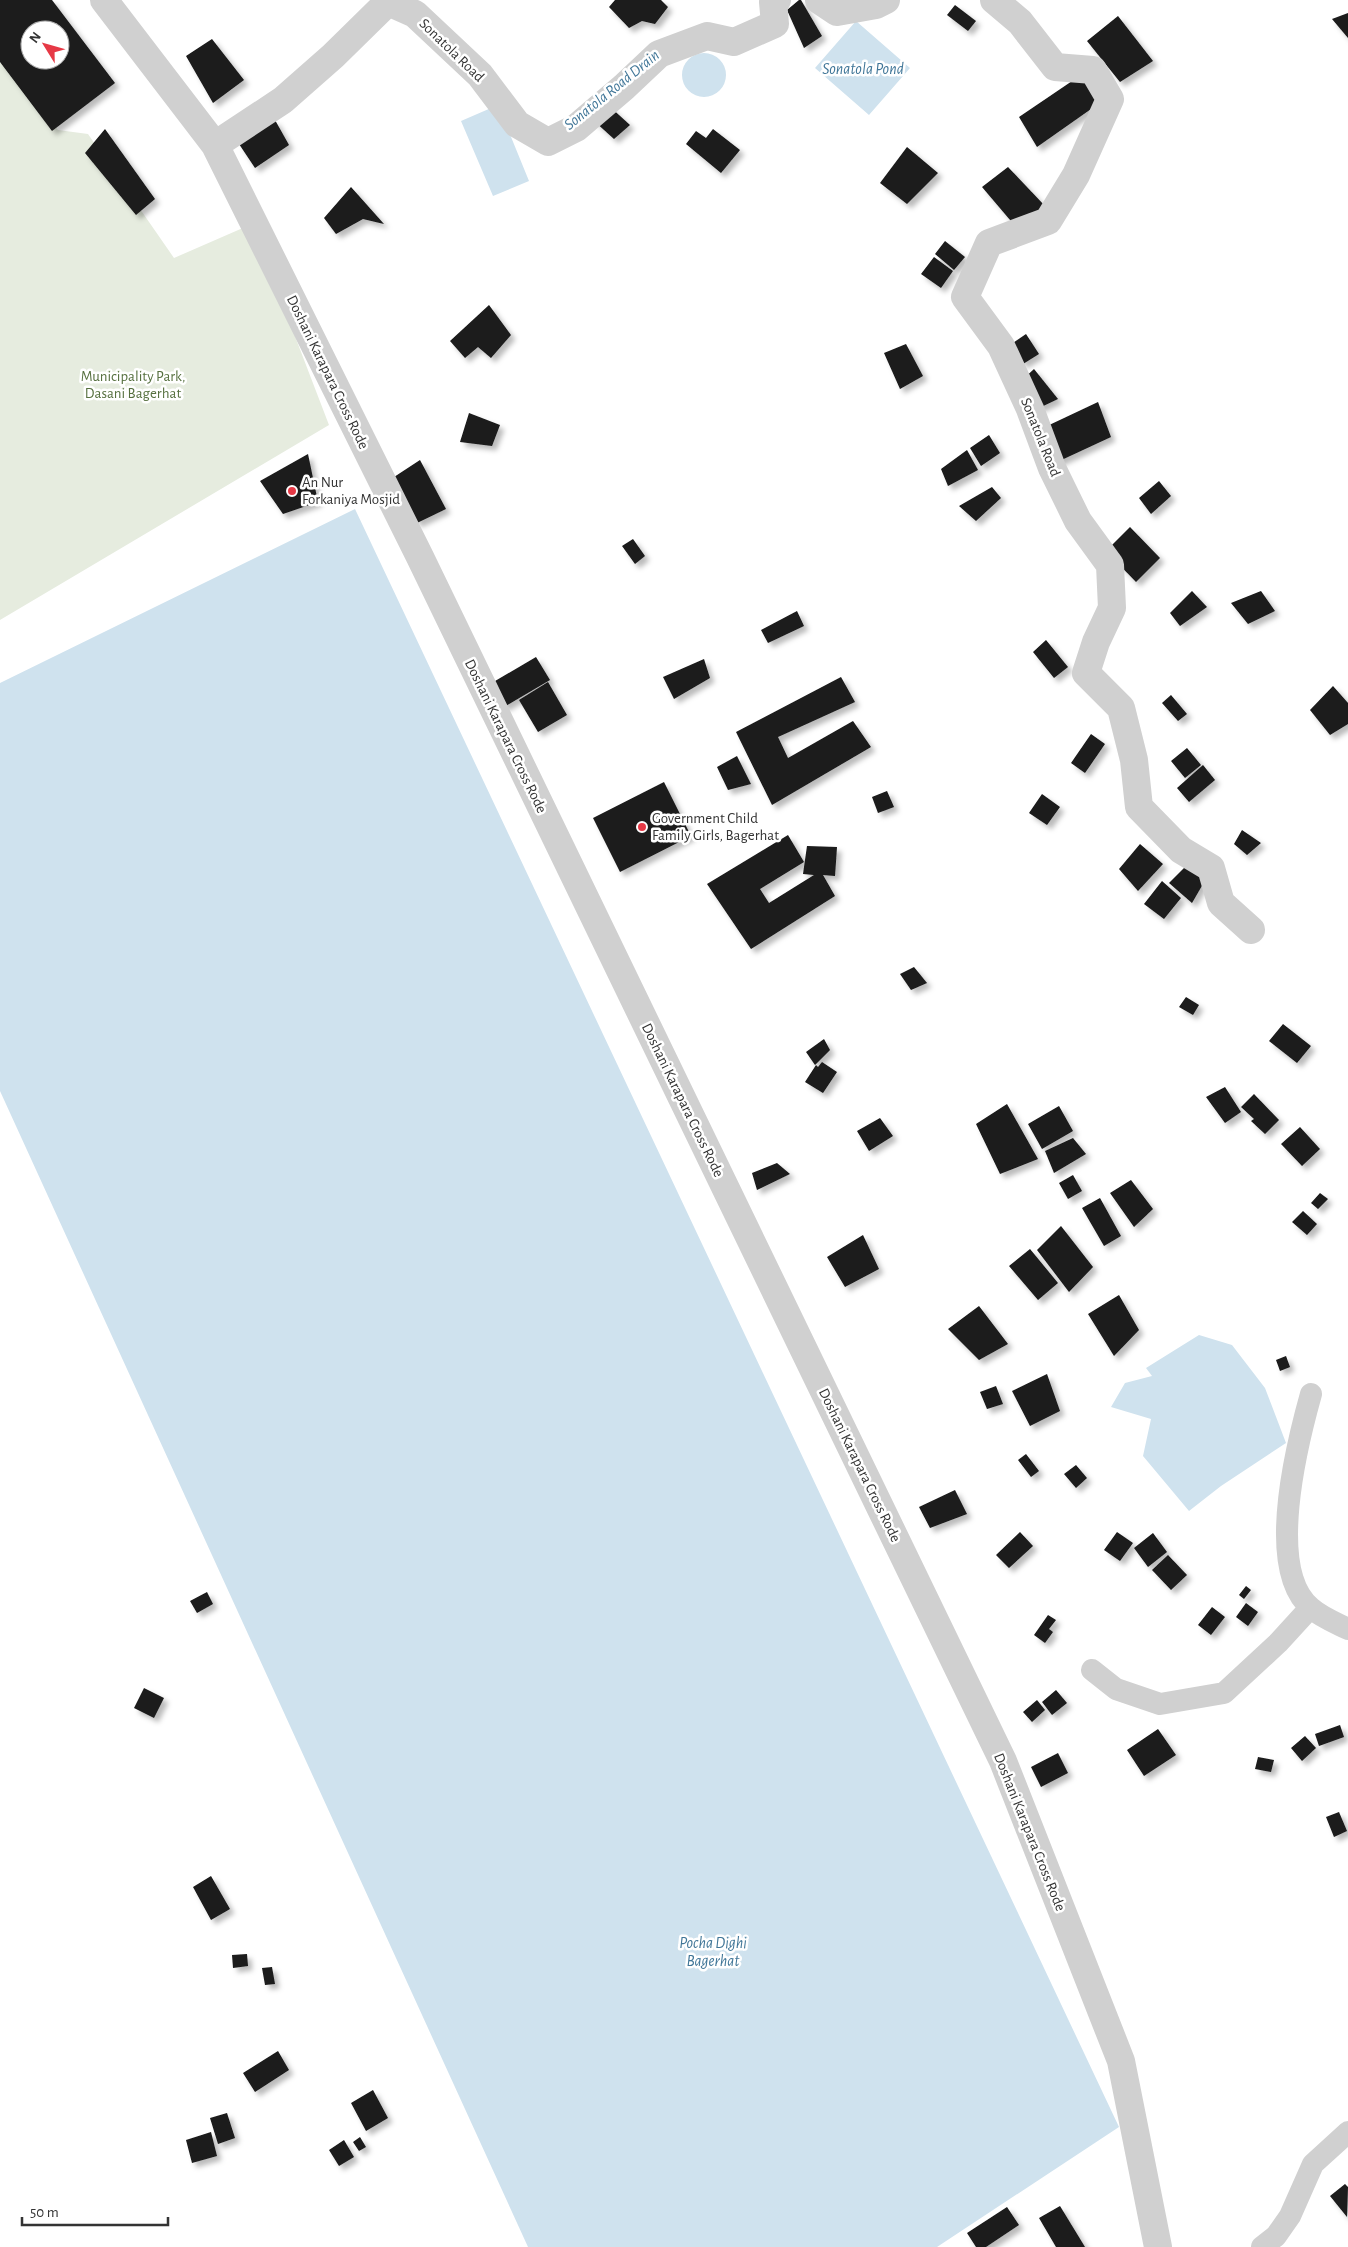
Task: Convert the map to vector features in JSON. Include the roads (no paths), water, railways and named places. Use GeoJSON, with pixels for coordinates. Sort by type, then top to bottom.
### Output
{"type":"FeatureCollection","features":[{"type":"Feature","properties":{"kind":"street","name":"Doshani Karapara Cross Rode"},"geometry":{"type":"LineString","coordinates":[[104,0],[215,145],[420,557],[1003,1761],[1121,2061],[1158,2247]]}},
{"type":"Feature","properties":{"kind":"street","name":"Sonatola Road"},"geometry":{"type":"LineString","coordinates":[[215,145],[283,100],[333,56],[388,2],[415,14],[480,75],[517,124],[548,142],[576,128],[659,54],[707,36],[734,42],[774,24],[773,2],[777,0]]}},
{"type":"Feature","properties":{"kind":"street"},"geometry":{"type":"LineString","coordinates":[[819,0],[837,12],[876,5],[886,0]]}},
{"type":"Feature","properties":{"kind":"street","name":"Sonatola Road"},"geometry":{"type":"LineString","coordinates":[[994,0],[1020,22],[1055,67],[1093,70],[1110,99],[1076,175],[1048,221],[989,243],[965,296],[1001,346],[1030,409],[1052,468],[1078,521],[1110,565],[1112,608],[1096,642],[1086,672],[1121,708],[1134,760],[1139,807],[1181,850],[1211,868],[1221,902],[1251,930]]}},
{"type":"Feature","properties":{"kind":"street"},"geometry":{"type":"LineString","coordinates":[[1311,1394],[1302,1426],[1288,1498],[1286,1532],[1292,1581],[1310,1608],[1348,1629]]}},
{"type":"Feature","properties":{"kind":"street"},"geometry":{"type":"LineString","coordinates":[[1092,1670],[1116,1689],[1160,1704],[1224,1693],[1278,1643],[1310,1608]]}},
{"type":"Feature","properties":{"kind":"street"},"geometry":{"type":"LineString","coordinates":[[1262,2247],[1276,2236],[1290,2216],[1313,2164],[1348,2132]]}},
{"type":"Feature","properties":{"kind":"water","name":"Sonatola Pond"},"geometry":{"type":"Polygon","coordinates":[[[856,21],[910,68],[869,115],[815,68],[856,21]]]}},
{"type":"Feature","properties":{"kind":"water"},"geometry":{"type":"Polygon","coordinates":[[[708,53],[720,59],[725,66],[725,84],[720,91],[713,96],[700,97],[692,94],[685,87],[682,71],[685,63],[692,56],[708,53]]]}},
{"type":"Feature","properties":{"kind":"water"},"geometry":{"type":"Polygon","coordinates":[[[498,105],[529,181],[493,196],[461,121],[498,105]]]}},
{"type":"Feature","properties":{"kind":"water","name":"Pocha Dighi Bagerhat"},"geometry":{"type":"Polygon","coordinates":[[[355,509],[1119,2127],[937,2247],[528,2247],[0,1091],[0,683],[355,509]]]}},
{"type":"Feature","properties":{"kind":"water"},"geometry":{"type":"Polygon","coordinates":[[[1199,1335],[1232,1345],[1265,1388],[1286,1443],[1221,1486],[1189,1511],[1143,1456],[1151,1419],[1111,1407],[1125,1383],[1152,1376],[1146,1368],[1199,1335]]]}},
{"type":"Feature","properties":{"kind":"place","name":"An Nur Forkaniya Mosjid"},"geometry":{"type":"Point","coordinates":[292,491]}},
{"type":"Feature","properties":{"kind":"place","name":"Government Child Family Girls, Bagerhat"},"geometry":{"type":"Point","coordinates":[642,827]}},
{"type":"Feature","properties":{"kind":"water label","name":"Sonatola Road Drain"},"geometry":{"type":"Point","coordinates":[611,89]}},
{"type":"Feature","properties":{"kind":"park label","name":"Municipality Park, Dasani Bagerhat"},"geometry":{"type":"Point","coordinates":[133,384]}}]}
